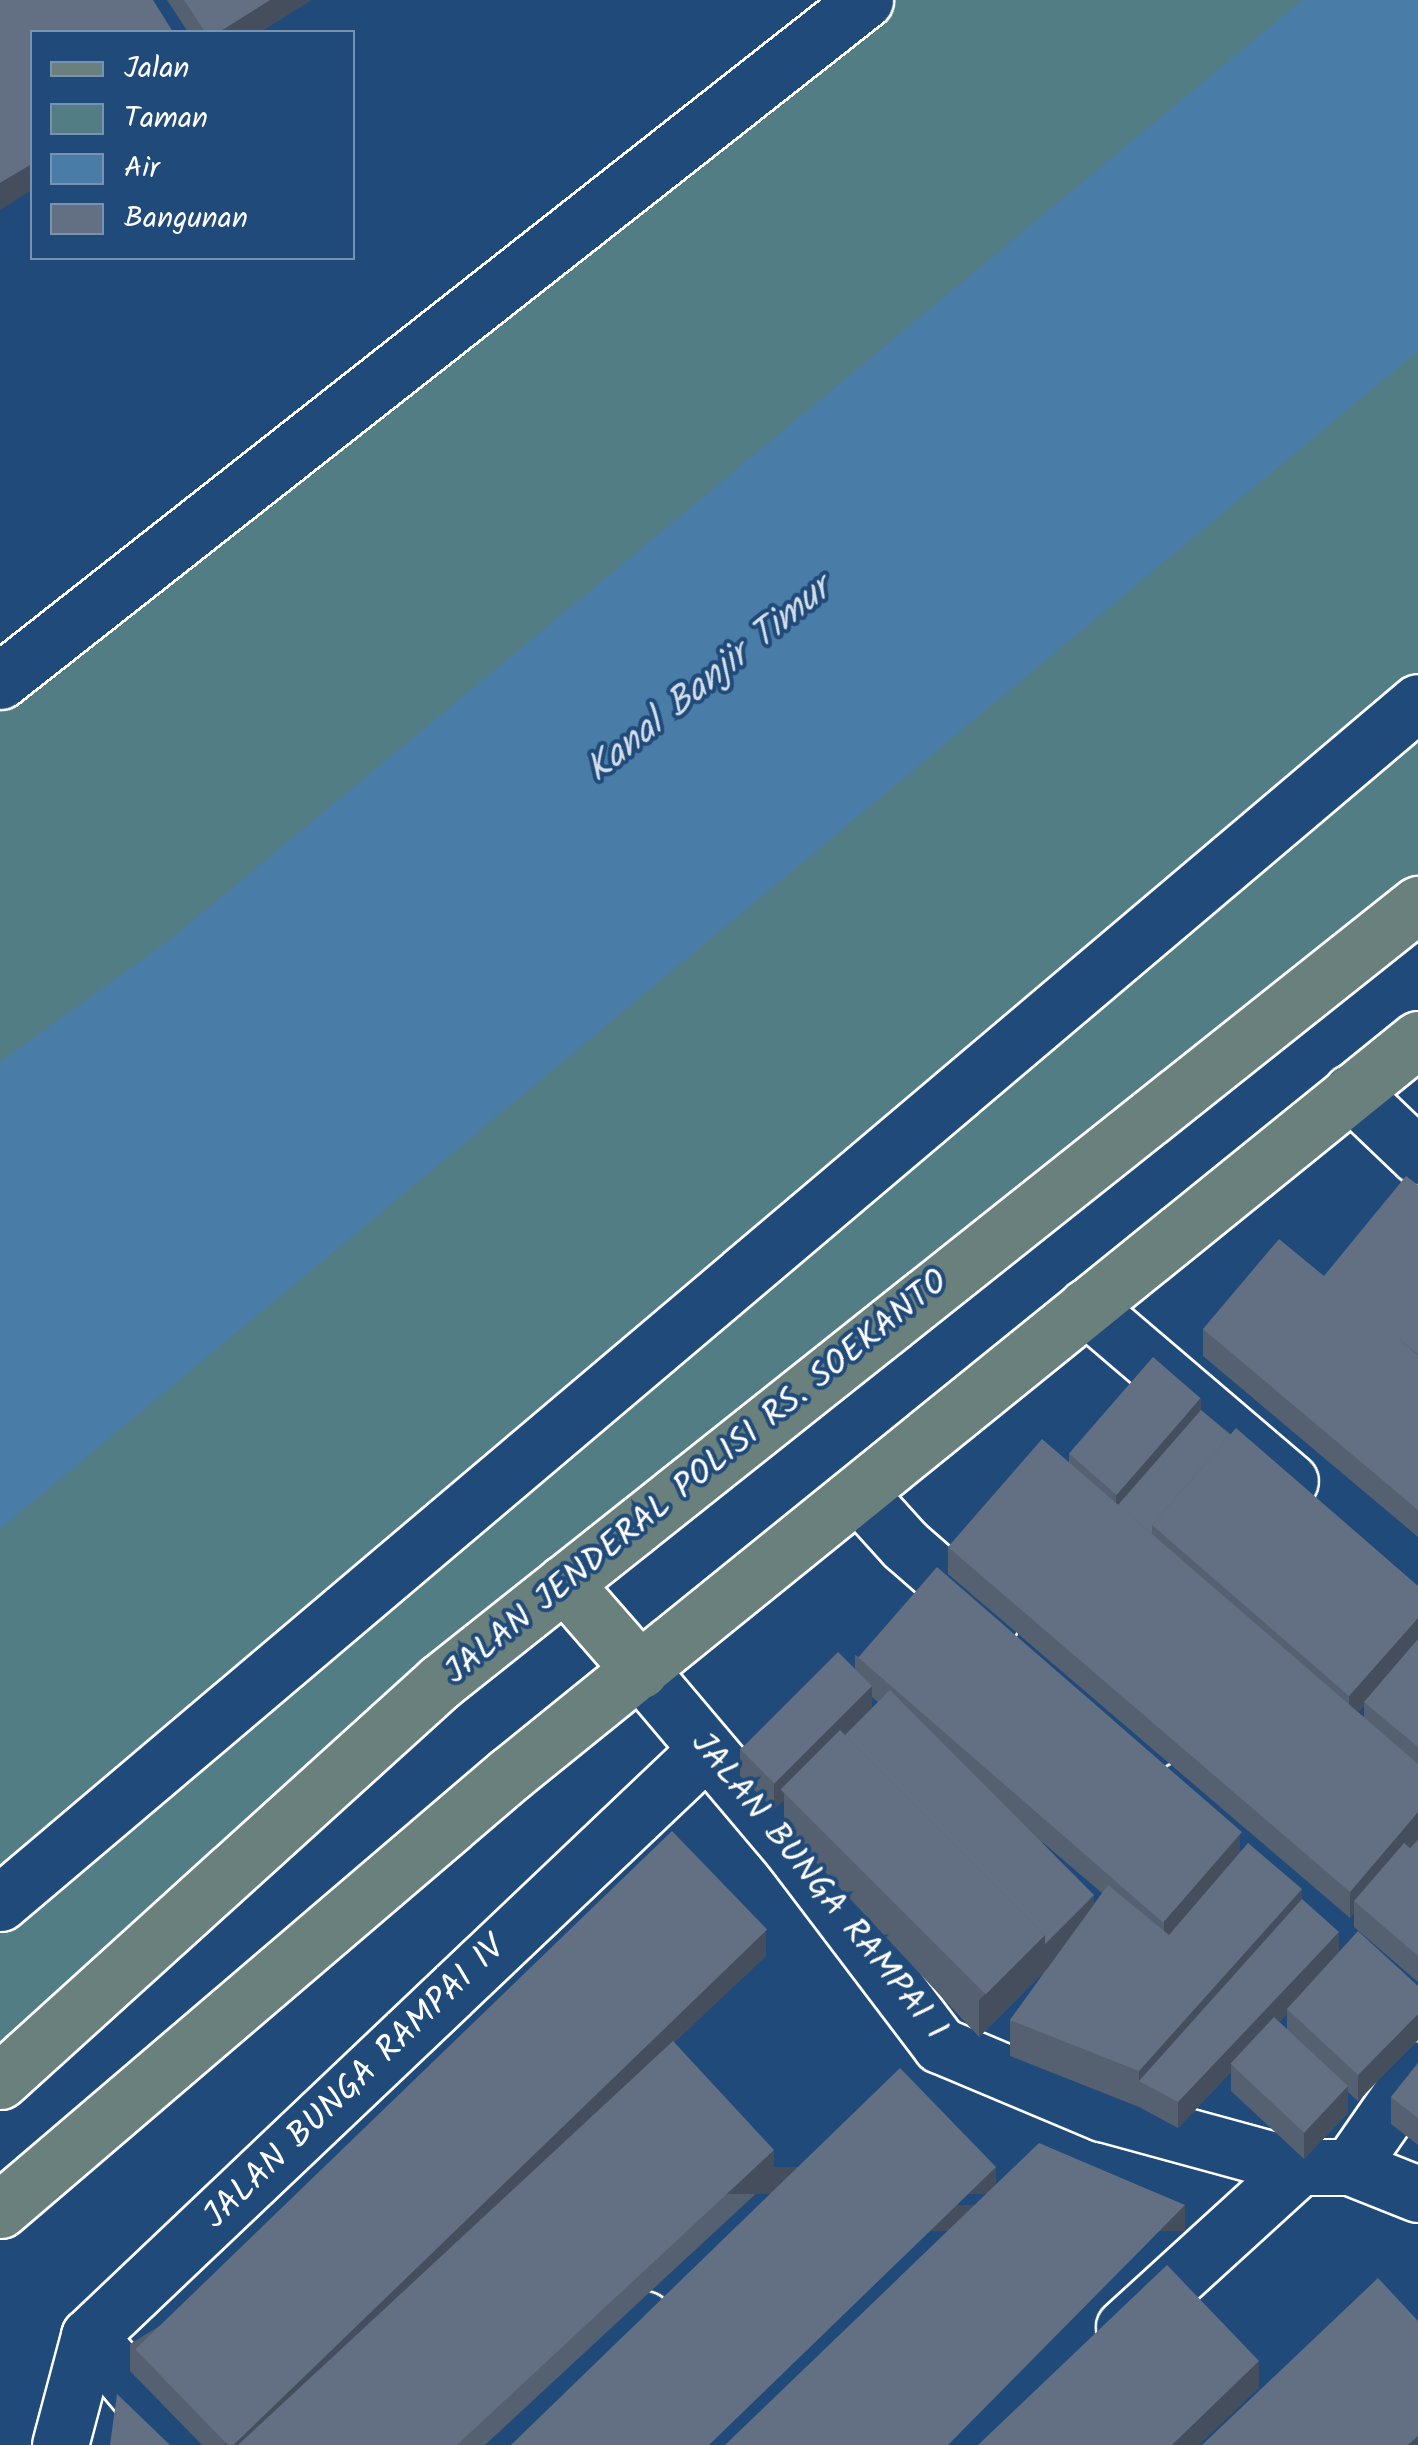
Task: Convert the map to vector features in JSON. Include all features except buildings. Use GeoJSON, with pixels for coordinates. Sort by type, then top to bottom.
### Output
{"type":"FeatureCollection","features":[{"type":"Feature","properties":{"kind":"main road","name":"JALAN JENDERAL POLISI RS. SOEKANTO"},"geometry":{"type":"LineString","coordinates":[[0,2081],[440,1682],[1418,904]]}},
{"type":"Feature","properties":{"kind":"main road"},"geometry":{"type":"LineString","coordinates":[[0,2210],[640,1670],[1418,1039]]}},
{"type":"Feature","properties":{"kind":"main road"},"geometry":{"type":"LineString","coordinates":[[564,1583],[640,1670]]}},
{"type":"Feature","properties":{"kind":"street"},"geometry":{"type":"LineString","coordinates":[[0,681],[865,0]]}},
{"type":"Feature","properties":{"kind":"street"},"geometry":{"type":"LineString","coordinates":[[0,1903],[1418,702]]}},
{"type":"Feature","properties":{"kind":"street"},"geometry":{"type":"LineString","coordinates":[[1351,1092],[1418,1156]]}},
{"type":"Feature","properties":{"kind":"street"},"geometry":{"type":"LineString","coordinates":[[1086,1308],[1330,1515]]}},
{"type":"Feature","properties":{"kind":"street"},"geometry":{"type":"LineString","coordinates":[[858,1493],[905,1545],[1037,1660]]}},
{"type":"Feature","properties":{"kind":"street","name":"JALAN BUNGA RAMPAI I"},"geometry":{"type":"LineString","coordinates":[[640,1670],[678,1711],[703,1752],[792,1850],[940,2045],[1102,2114],[1324,2167],[1418,2194]]}},
{"type":"Feature","properties":{"kind":"street"},"geometry":{"type":"LineString","coordinates":[[1139,1750],[1418,1994]]}},
{"type":"Feature","properties":{"kind":"street","name":"JALAN BUNGA RAMPAI IV"},"geometry":{"type":"LineString","coordinates":[[89,2336],[703,1752]]}},
{"type":"Feature","properties":{"kind":"street"},"geometry":{"type":"LineString","coordinates":[[896,2085],[940,2045]]}},
{"type":"Feature","properties":{"kind":"street"},"geometry":{"type":"LineString","coordinates":[[1082,2366],[1324,2167],[1418,2069]]}},
{"type":"Feature","properties":{"kind":"street"},"geometry":{"type":"LineString","coordinates":[[508,2445],[680,2285]]}},
{"type":"Feature","properties":{"kind":"street"},"geometry":{"type":"LineString","coordinates":[[60,2445],[89,2336]]}},
{"type":"Feature","properties":{"kind":"street"},"geometry":{"type":"LineString","coordinates":[[89,2336],[181,2445]]}},
{"type":"Feature","properties":{"kind":"green space"},"geometry":{"type":"Polygon","coordinates":[[[865,0],[1418,0],[1418,904],[0,2081],[0,681],[865,0]]]}},
{"type":"Feature","properties":{"kind":"water","name":"Kanal Banjir Timur"},"geometry":{"type":"Polygon","coordinates":[[[1302,0],[1418,0],[1418,351],[0,1529],[0,1062],[167,942],[1302,0]]]}}]}
